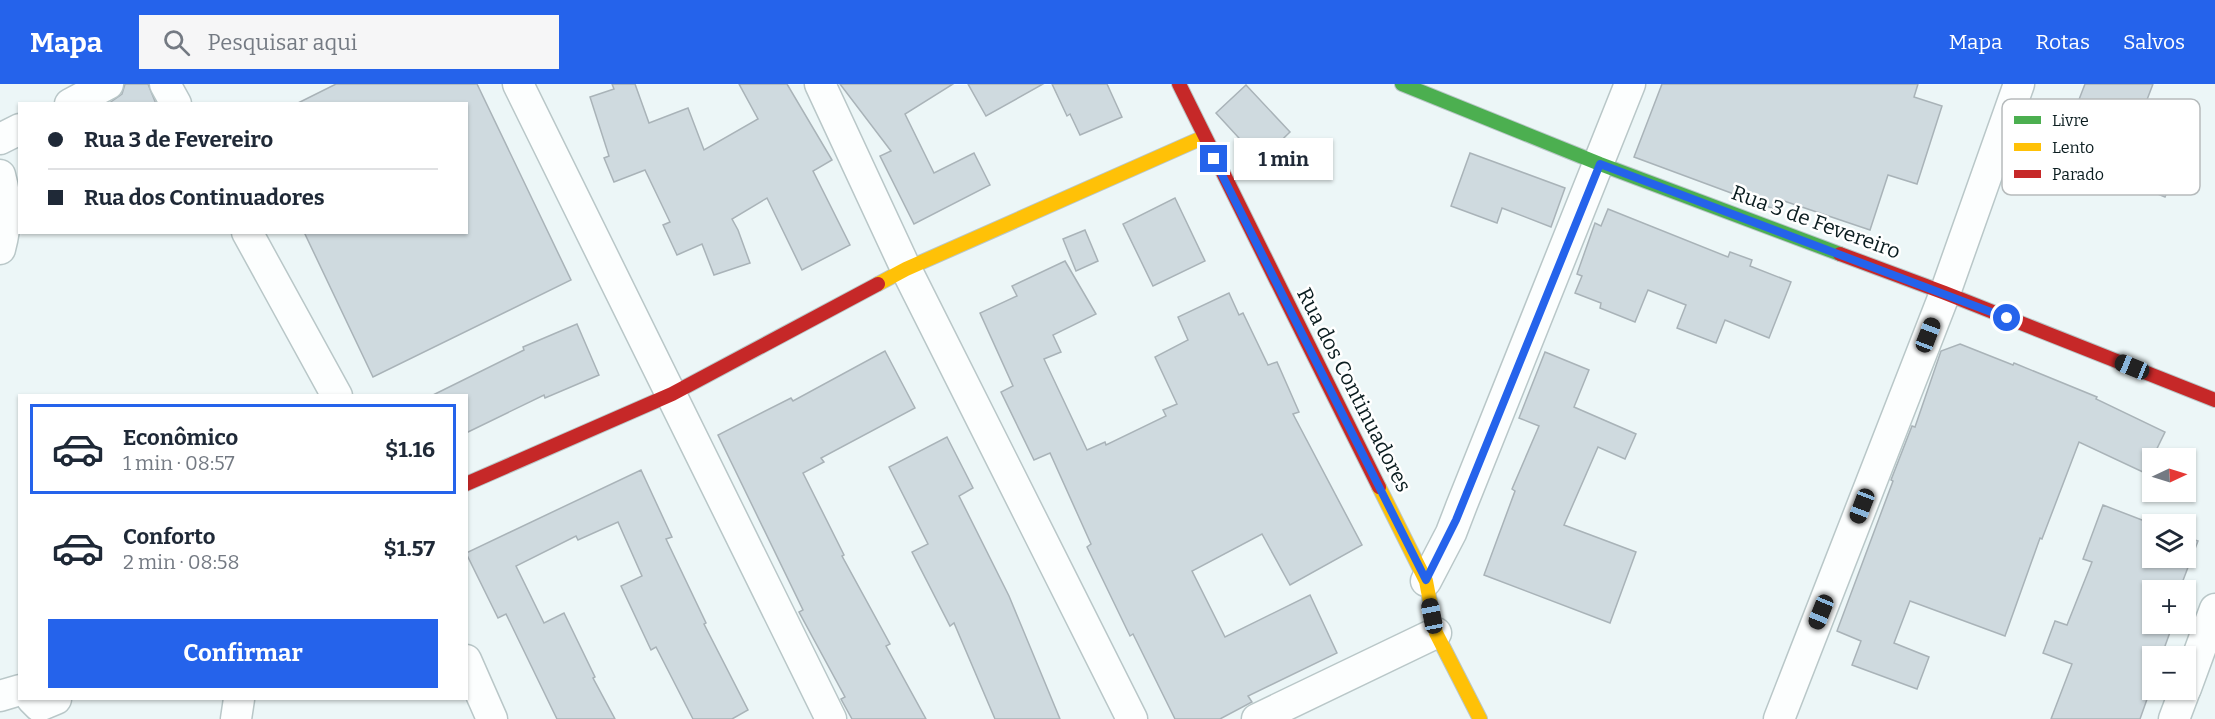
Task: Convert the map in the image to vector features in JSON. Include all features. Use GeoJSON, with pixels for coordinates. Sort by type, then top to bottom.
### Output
{"type":"FeatureCollection","features":[{"type":"Feature","properties":{"kind":"street"},"geometry":{"type":"LineString","coordinates":[[74,102],[108,84]]}},
{"type":"Feature","properties":{"kind":"street"},"geometry":{"type":"LineString","coordinates":[[165,84],[175,102]]}},
{"type":"Feature","properties":{"kind":"street"},"geometry":{"type":"LineString","coordinates":[[518,84],[831,719]]}},
{"type":"Feature","properties":{"kind":"street"},"geometry":{"type":"LineString","coordinates":[[820,84],[906,269],[1132,719]]}},
{"type":"Feature","properties":{"kind":"street","name":"Rua dos Continuadores"},"geometry":{"type":"LineString","coordinates":[[1179,84],[1426,580],[1436,633],[1479,719]]}},
{"type":"Feature","properties":{"kind":"street","name":"Rua 3 de Fevereiro"},"geometry":{"type":"LineString","coordinates":[[1402,84],[1600,164],[1945,293],[2215,400]]}},
{"type":"Feature","properties":{"kind":"street"},"geometry":{"type":"LineString","coordinates":[[1426,580],[1454,524],[1600,164],[1630,84]]}},
{"type":"Feature","properties":{"kind":"street"},"geometry":{"type":"LineString","coordinates":[[2014,99],[2019,84]]}},
{"type":"Feature","properties":{"kind":"street"},"geometry":{"type":"LineString","coordinates":[[0,139],[18,130]]}},
{"type":"Feature","properties":{"kind":"street"},"geometry":{"type":"LineString","coordinates":[[1779,719],[1945,293],[2002,132]]}},
{"type":"Feature","properties":{"kind":"street"},"geometry":{"type":"LineString","coordinates":[[468,483],[672,394],[906,269],[1204,137]]}},
{"type":"Feature","properties":{"kind":"street"},"geometry":{"type":"LineString","coordinates":[[0,175],[6,196],[5,230],[0,249]]}},
{"type":"Feature","properties":{"kind":"street"},"geometry":{"type":"LineString","coordinates":[[248,234],[336,394]]}},
{"type":"Feature","properties":{"kind":"street"},"geometry":{"type":"LineString","coordinates":[[2196,660],[2215,609]]}},
{"type":"Feature","properties":{"kind":"street"},"geometry":{"type":"LineString","coordinates":[[1257,719],[1436,633]]}},
{"type":"Feature","properties":{"kind":"street"},"geometry":{"type":"LineString","coordinates":[[468,665],[492,719]]}},
{"type":"Feature","properties":{"kind":"street"},"geometry":{"type":"LineString","coordinates":[[0,696],[18,691]]}},
{"type":"Feature","properties":{"kind":"street"},"geometry":{"type":"LineString","coordinates":[[33,700],[39,706],[54,700]]}},
{"type":"Feature","properties":{"kind":"street"},"geometry":{"type":"LineString","coordinates":[[236,719],[239,700]]}},
{"type":"Feature","properties":{"kind":"street"},"geometry":{"type":"LineString","coordinates":[[2174,719],[2181,700]]}},
{"type":"Feature","properties":{"kind":"building"},"geometry":{"type":"Polygon","coordinates":[[[125,84],[148,84],[155,102],[111,102],[122,94],[125,84]]]}},
{"type":"Feature","properties":{"kind":"building"},"geometry":{"type":"Polygon","coordinates":[[[336,84],[477,84],[571,280],[373,377],[305,234],[468,234],[468,102],[300,102],[336,84]]]}},
{"type":"Feature","properties":{"kind":"building"},"geometry":{"type":"Polygon","coordinates":[[[612,84],[635,84],[649,123],[688,108],[704,150],[758,119],[739,84],[787,84],[832,160],[813,171],[850,245],[802,270],[767,198],[732,219],[750,263],[714,275],[702,244],[677,255],[663,225],[670,222],[645,170],[614,182],[604,158],[609,156],[590,97],[614,89],[612,84]]]}},
{"type":"Feature","properties":{"kind":"building"},"geometry":{"type":"Polygon","coordinates":[[[840,84],[953,84],[905,114],[934,173],[974,153],[990,185],[914,224],[880,156],[891,151],[840,84]]]}},
{"type":"Feature","properties":{"kind":"building"},"geometry":{"type":"Polygon","coordinates":[[[968,84],[1043,84],[986,116],[968,84]]]}},
{"type":"Feature","properties":{"kind":"building"},"geometry":{"type":"Polygon","coordinates":[[[1052,84],[1107,84],[1122,117],[1080,135],[1070,114],[1067,116],[1052,84]]]}},
{"type":"Feature","properties":{"kind":"building"},"geometry":{"type":"Polygon","coordinates":[[[1662,84],[1918,84],[1914,97],[1942,106],[1917,184],[1888,175],[1870,230],[1781,200],[1777,210],[1634,157],[1662,84]]]}},
{"type":"Feature","properties":{"kind":"building"},"geometry":{"type":"Polygon","coordinates":[[[2085,84],[2153,84],[2147,99],[2079,99],[2085,84]]]}},
{"type":"Feature","properties":{"kind":"building"},"geometry":{"type":"Polygon","coordinates":[[[1246,85],[1290,132],[1260,161],[1216,113],[1246,85]]]}},
{"type":"Feature","properties":{"kind":"building"},"geometry":{"type":"Polygon","coordinates":[[[1470,153],[1565,188],[1551,227],[1502,208],[1497,223],[1451,206],[1470,153]]]}},
{"type":"Feature","properties":{"kind":"building"},"geometry":{"type":"Polygon","coordinates":[[[1175,198],[1205,261],[1153,286],[1123,224],[1175,198]]]}},
{"type":"Feature","properties":{"kind":"building"},"geometry":{"type":"Polygon","coordinates":[[[1608,209],[1728,257],[1730,252],[1752,260],[1750,266],[1791,282],[1769,338],[1725,320],[1716,343],[1677,328],[1686,305],[1648,290],[1635,322],[1600,308],[1601,303],[1575,293],[1582,276],[1577,274],[1595,223],[1601,226],[1608,209]]]}},
{"type":"Feature","properties":{"kind":"building"},"geometry":{"type":"Polygon","coordinates":[[[1085,230],[1098,261],[1076,271],[1063,239],[1085,230]]]}},
{"type":"Feature","properties":{"kind":"building"},"geometry":{"type":"Polygon","coordinates":[[[1065,261],[1096,314],[1053,335],[1061,352],[1044,359],[1087,450],[1105,442],[1106,445],[1166,416],[1163,410],[1177,404],[1155,357],[1188,340],[1178,317],[1229,293],[1239,315],[1243,313],[1268,365],[1277,362],[1299,412],[1293,414],[1362,545],[1290,585],[1262,534],[1192,571],[1225,637],[1310,595],[1337,653],[1248,696],[1252,702],[1220,719],[1175,719],[1133,634],[1130,636],[1087,547],[1091,544],[1050,453],[1034,460],[1001,392],[1013,386],[980,313],[1017,296],[1012,286],[1065,261]]]}},
{"type":"Feature","properties":{"kind":"building"},"geometry":{"type":"Polygon","coordinates":[[[577,324],[599,375],[545,398],[544,395],[468,432],[468,394],[435,394],[524,350],[523,347],[577,324]]]}},
{"type":"Feature","properties":{"kind":"building"},"geometry":{"type":"Polygon","coordinates":[[[1960,344],[2013,365],[2014,363],[2097,397],[2096,399],[2165,432],[2157,448],[2142,448],[2142,472],[2079,442],[2042,539],[2040,538],[2005,636],[1910,601],[1894,643],[1929,657],[1917,689],[1852,665],[1861,641],[1837,631],[1893,481],[1891,480],[1912,426],[1915,427],[1941,351],[1960,344]]]}},
{"type":"Feature","properties":{"kind":"building"},"geometry":{"type":"Polygon","coordinates":[[[885,351],[915,408],[821,458],[824,462],[803,473],[844,555],[842,556],[890,644],[886,646],[926,719],[852,719],[841,699],[845,697],[799,612],[803,610],[718,435],[791,398],[793,401],[885,351]]]}},
{"type":"Feature","properties":{"kind":"building"},"geometry":{"type":"Polygon","coordinates":[[[1545,352],[1589,370],[1574,407],[1636,434],[1625,459],[1598,447],[1564,525],[1636,552],[1610,623],[1484,575],[1515,491],[1512,489],[1539,426],[1519,418],[1545,352]]]}},
{"type":"Feature","properties":{"kind":"building"},"geometry":{"type":"Polygon","coordinates":[[[947,437],[973,488],[959,496],[1009,596],[1060,719],[995,719],[954,623],[950,626],[912,552],[928,544],[889,467],[947,437]]]}},
{"type":"Feature","properties":{"kind":"building"},"geometry":{"type":"Polygon","coordinates":[[[641,470],[672,537],[666,539],[706,623],[704,624],[748,710],[732,719],[693,719],[656,647],[651,650],[621,586],[642,576],[618,522],[578,540],[576,536],[516,566],[544,623],[564,613],[595,677],[593,678],[615,719],[557,719],[506,614],[498,618],[468,557],[468,552],[641,470]]]}},
{"type":"Feature","properties":{"kind":"building"},"geometry":{"type":"Polygon","coordinates":[[[2103,505],[2142,520],[2142,568],[2188,568],[2183,580],[2142,580],[2142,634],[2169,634],[2165,646],[2142,646],[2142,700],[2147,700],[2140,719],[2051,719],[2072,664],[2043,653],[2055,621],[2067,625],[2092,562],[2083,559],[2103,505]]]}},
{"type":"Feature","properties":{"kind":"traffic: fast"},"geometry":{"type":"LineString","coordinates":[[1402,84],[1600,164],[1840,254]]}},
{"type":"Feature","properties":{"kind":"traffic: slow"},"geometry":{"type":"LineString","coordinates":[[878,284],[906,269],[1204,137]]}},
{"type":"Feature","properties":{"kind":"traffic: slow"},"geometry":{"type":"LineString","coordinates":[[1379,487],[1426,581],[1436,633],[1480,719]]}},
{"type":"Feature","properties":{"kind":"traffic: jam"},"geometry":{"type":"LineString","coordinates":[[1179,84],[1379,487]]}},
{"type":"Feature","properties":{"kind":"traffic: jam"},"geometry":{"type":"LineString","coordinates":[[1840,254],[2215,400]]}},
{"type":"Feature","properties":{"kind":"traffic: jam"},"geometry":{"type":"LineString","coordinates":[[468,483],[672,394],[878,284]]}},
{"type":"Feature","properties":{"kind":"route"},"geometry":{"type":"LineString","coordinates":[[1214,159],[1426,580],[1456,520],[1600,164],[2007,318]]}}]}
